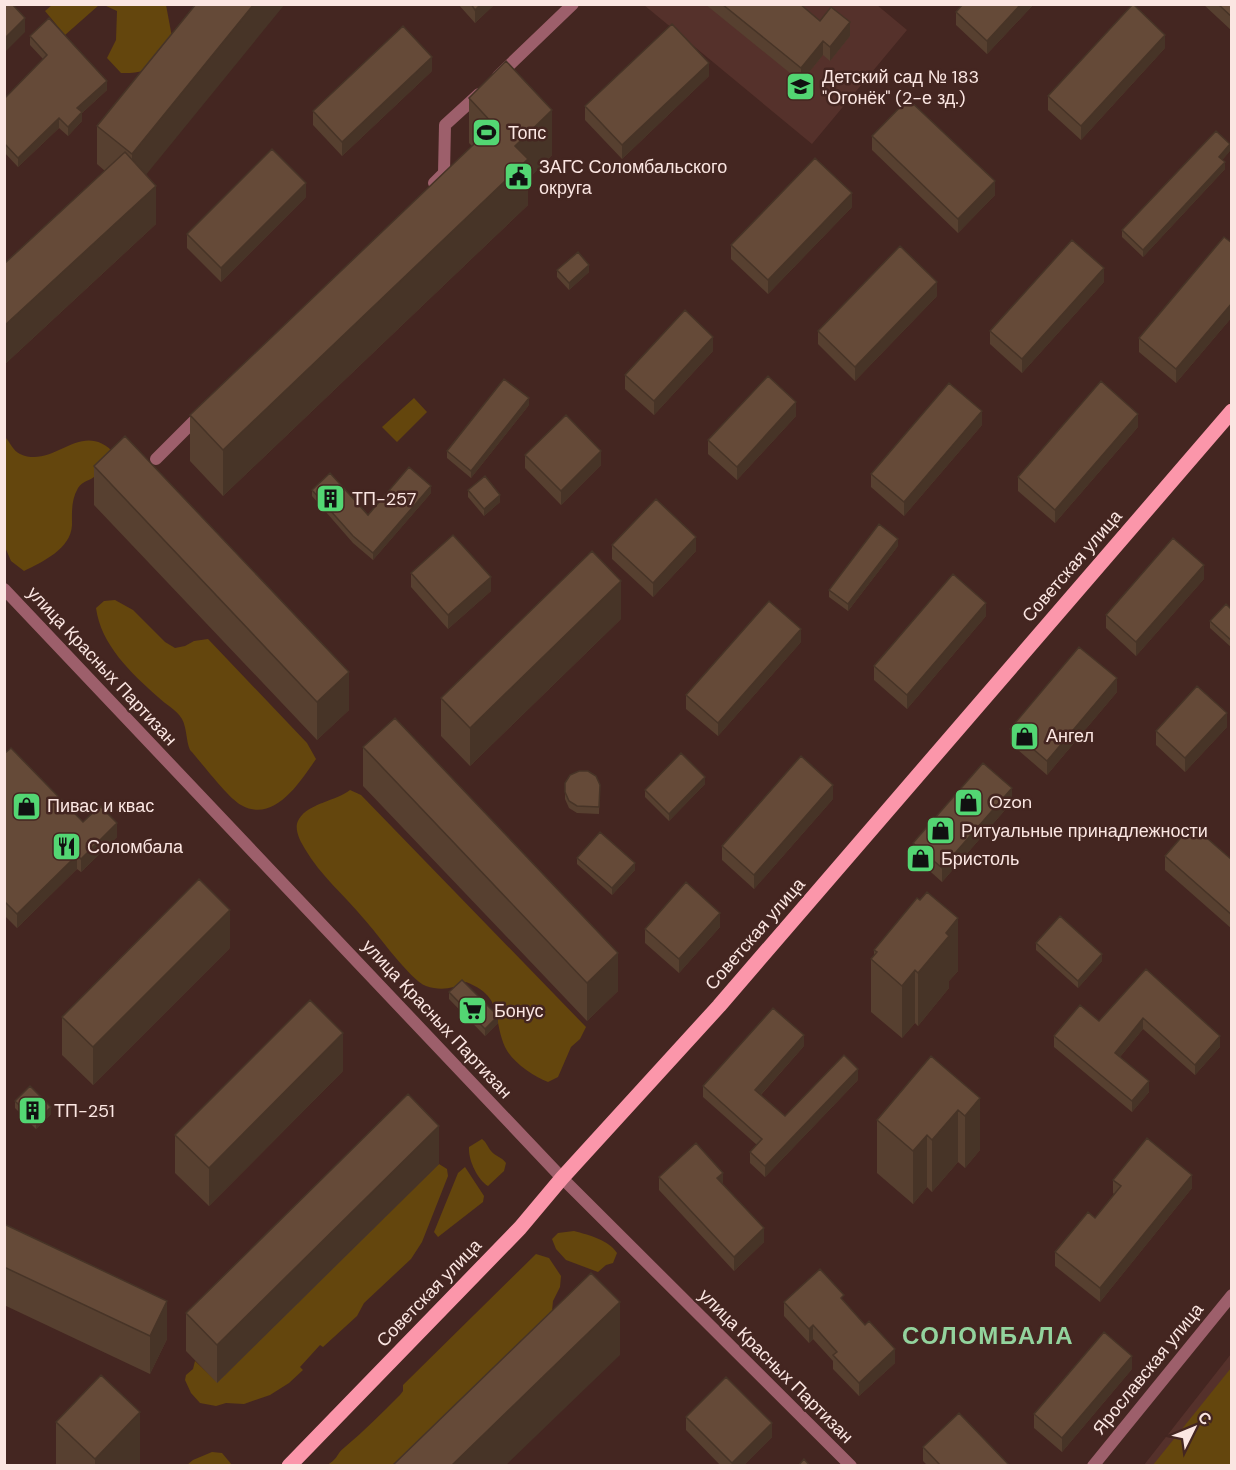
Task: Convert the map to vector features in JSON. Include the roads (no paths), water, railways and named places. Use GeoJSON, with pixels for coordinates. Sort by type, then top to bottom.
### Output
{"type":"FeatureCollection","features":[{"type":"Feature","properties":{"kind":"main road","name":"Советская улица"},"geometry":{"type":"LineString","coordinates":[[289,1466],[520,1228],[562,1178],[719,1006],[1232,411]]}},
{"type":"Feature","properties":{"kind":"street"},"geometry":{"type":"LineString","coordinates":[[427,190],[444,173],[445,125],[573,4]]}},
{"type":"Feature","properties":{"kind":"street"},"geometry":{"type":"LineString","coordinates":[[156,459],[207,408]]}},
{"type":"Feature","properties":{"kind":"street","name":"улица Красных Партизан"},"geometry":{"type":"LineString","coordinates":[[4,589],[562,1178],[851,1466]]}},
{"type":"Feature","properties":{"kind":"street","name":"Ярославская улица"},"geometry":{"type":"LineString","coordinates":[[1093,1466],[1232,1295]]}},
{"type":"Feature","properties":{"kind":"place","name":"Детский сад № 183 \"Огонёк\" (2-е зд.)"},"geometry":{"type":"Point","coordinates":[801,87]}},
{"type":"Feature","properties":{"kind":"place","name":"Топс"},"geometry":{"type":"Point","coordinates":[487,133]}},
{"type":"Feature","properties":{"kind":"place","name":"ЗАГС Соломбальского округа"},"geometry":{"type":"Point","coordinates":[518,177]}},
{"type":"Feature","properties":{"kind":"place","name":"ТП-257"},"geometry":{"type":"Point","coordinates":[331,499]}},
{"type":"Feature","properties":{"kind":"place","name":"Ангел"},"geometry":{"type":"Point","coordinates":[1025,736]}},
{"type":"Feature","properties":{"kind":"place","name":"Ozon"},"geometry":{"type":"Point","coordinates":[968,802]}},
{"type":"Feature","properties":{"kind":"place","name":"Пивас и квас"},"geometry":{"type":"Point","coordinates":[26,806]}},
{"type":"Feature","properties":{"kind":"place","name":"Ритуальные принадлежности"},"geometry":{"type":"Point","coordinates":[940,831]}},
{"type":"Feature","properties":{"kind":"place","name":"Соломбала"},"geometry":{"type":"Point","coordinates":[66,847]}},
{"type":"Feature","properties":{"kind":"place","name":"Бристоль"},"geometry":{"type":"Point","coordinates":[920,859]}},
{"type":"Feature","properties":{"kind":"place","name":"Бонус"},"geometry":{"type":"Point","coordinates":[473,1011]}},
{"type":"Feature","properties":{"kind":"place","name":"ТП-251"},"geometry":{"type":"Point","coordinates":[33,1111]}},
{"type":"Feature","properties":{"kind":"district","name":"СОЛОМБАЛА"},"geometry":{"type":"Point","coordinates":[988,1336]}}]}
